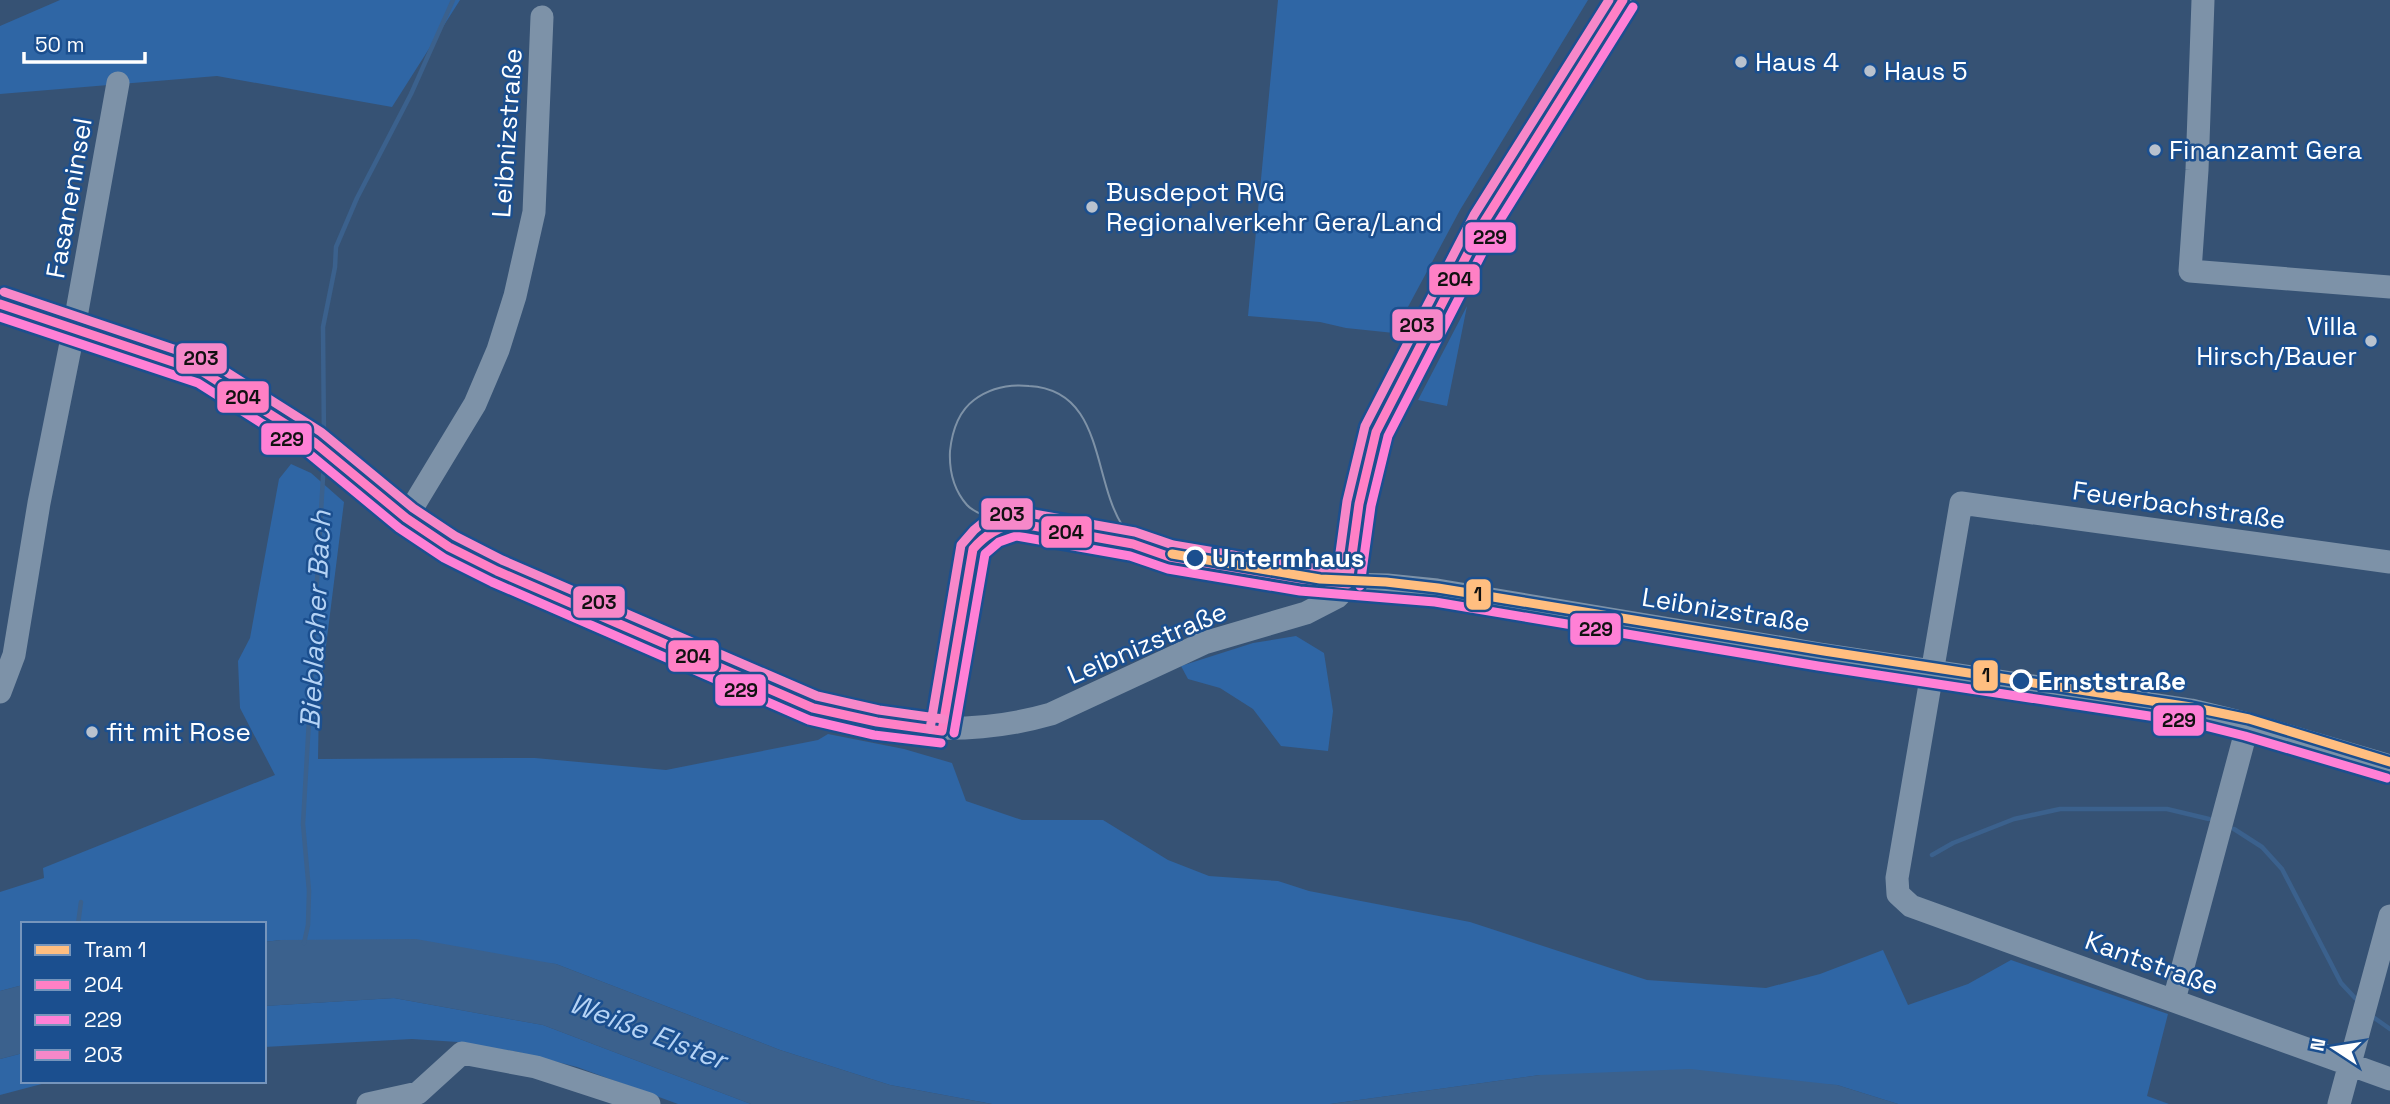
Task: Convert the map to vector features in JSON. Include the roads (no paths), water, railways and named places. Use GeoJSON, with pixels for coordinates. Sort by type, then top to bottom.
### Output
{"type":"FeatureCollection","features":[{"type":"Feature","properties":{"kind":"street"},"geometry":{"type":"LineString","coordinates":[[1348,584],[1359,505],[1376,432],[1484,222],[1623,0]]}},
{"type":"Feature","properties":{"kind":"street"},"geometry":{"type":"LineString","coordinates":[[2203,0],[2190,271],[2390,288]]}},
{"type":"Feature","properties":{"kind":"street","name":"Leibnizstraße"},"geometry":{"type":"LineString","coordinates":[[406,518],[475,404],[499,350],[515,296],[534,212],[542,17]]}},
{"type":"Feature","properties":{"kind":"street","name":"Fasaneninsel"},"geometry":{"type":"LineString","coordinates":[[0,692],[14,654],[39,503],[118,83]]}},
{"type":"Feature","properties":{"kind":"street","name":"Leibnizstraße"},"geometry":{"type":"LineString","coordinates":[[0,304],[202,372],[230,387],[314,442],[406,518],[449,547],[498,571],[813,708],[847,718],[894,727],[942,731],[1024,722],[1051,715],[1204,643],[1306,613],[1337,597],[1348,584],[1437,590],[1647,626],[2191,710],[2390,766]]}},
{"type":"Feature","properties":{"kind":"street","name":"Feuerbachstraße"},"geometry":{"type":"LineString","coordinates":[[1933,670],[1961,503],[2390,562]]}},
{"type":"Feature","properties":{"kind":"street","name":"Kantstraße"},"geometry":{"type":"LineString","coordinates":[[1933,670],[1897,878],[1898,894],[1911,906],[2390,1079]]}},
{"type":"Feature","properties":{"kind":"street"},"geometry":{"type":"LineString","coordinates":[[2174,1000],[2248,724]]}},
{"type":"Feature","properties":{"kind":"street"},"geometry":{"type":"LineString","coordinates":[[2339,1104],[2390,916]]}},
{"type":"Feature","properties":{"kind":"street"},"geometry":{"type":"LineString","coordinates":[[368,1104],[419,1099],[462,1052],[536,1067],[601,1096],[649,1104]]}},
{"type":"Feature","properties":{"kind":"water","name":"Weiße Elster"},"geometry":{"type":"Polygon","coordinates":[[[416,939],[556,964],[780,1050],[890,1085],[992,1104],[751,1104],[543,1025],[394,998],[266,1006],[266,942],[416,939]]]}},
{"type":"Feature","properties":{"kind":"water"},"geometry":{"type":"Polygon","coordinates":[[[21,986],[21,1054],[0,1059],[0,991],[21,986]]]}},
{"type":"Feature","properties":{"kind":"water"},"geometry":{"type":"Polygon","coordinates":[[[1690,1069],[1837,1085],[1898,1104],[1330,1104],[1540,1075],[1690,1069]]]}},
{"type":"Feature","properties":{"kind":"waterway","name":"Bieblacher Bach"},"geometry":{"type":"LineString","coordinates":[[324,441],[323,327],[335,267],[336,247],[357,198],[411,94],[453,0]]}},
{"type":"Feature","properties":{"kind":"waterway","name":"Bieblacher Bach"},"geometry":{"type":"LineString","coordinates":[[304,943],[308,925],[309,891],[303,824],[324,460]]}},
{"type":"Feature","properties":{"kind":"waterway"},"geometry":{"type":"LineString","coordinates":[[1932,855],[1953,843],[2014,819],[2060,809],[2167,809],[2209,819]]}},
{"type":"Feature","properties":{"kind":"waterway"},"geometry":{"type":"LineString","coordinates":[[2234,829],[2262,847],[2282,869],[2341,983],[2355,998]]}},
{"type":"Feature","properties":{"kind":"waterway"},"geometry":{"type":"LineString","coordinates":[[78,922],[81,902]]}},
{"type":"Feature","properties":{"kind":"waterway"},"geometry":{"type":"LineString","coordinates":[[2373,1017],[2390,1029]]}},
{"type":"Feature","properties":{"kind":"tram line"},"geometry":{"type":"LineString","coordinates":[[1172,554],[1153,551],[1127,547],[1096,542],[1031,529],[980,514],[962,499],[952,473],[951,444],[954,430],[964,410],[980,396],[1000,388],[1029,386],[1053,391],[1071,403],[1083,419],[1092,439],[1112,505],[1133,539],[1147,549],[1154,553],[1178,561],[1296,582]]}},
{"type":"Feature","properties":{"kind":"tram line","name":"1"},"geometry":{"type":"LineString","coordinates":[[1172,554],[1320,579],[1438,588],[2191,707],[2249,719],[2390,762]]}},
{"type":"Feature","properties":{"kind":"place","name":"Haus 4"},"geometry":{"type":"Point","coordinates":[1741,62]}},
{"type":"Feature","properties":{"kind":"place","name":"Haus 5"},"geometry":{"type":"Point","coordinates":[1870,71]}},
{"type":"Feature","properties":{"kind":"place","name":"Finanzamt Gera"},"geometry":{"type":"Point","coordinates":[2155,150]}},
{"type":"Feature","properties":{"kind":"place","name":"Busdepot RVG Regionalverkehr Gera/Land"},"geometry":{"type":"Point","coordinates":[1092,207]}},
{"type":"Feature","properties":{"kind":"place","name":"Villa Hirsch/Bauer"},"geometry":{"type":"Point","coordinates":[2371,341]}},
{"type":"Feature","properties":{"kind":"place","name":"Untermhaus"},"geometry":{"type":"Point","coordinates":[1195,558]}},
{"type":"Feature","properties":{"kind":"place","name":"Ernststraße"},"geometry":{"type":"Point","coordinates":[2021,681]}},
{"type":"Feature","properties":{"kind":"place","name":"fit mit Rose"},"geometry":{"type":"Point","coordinates":[92,732]}}]}
